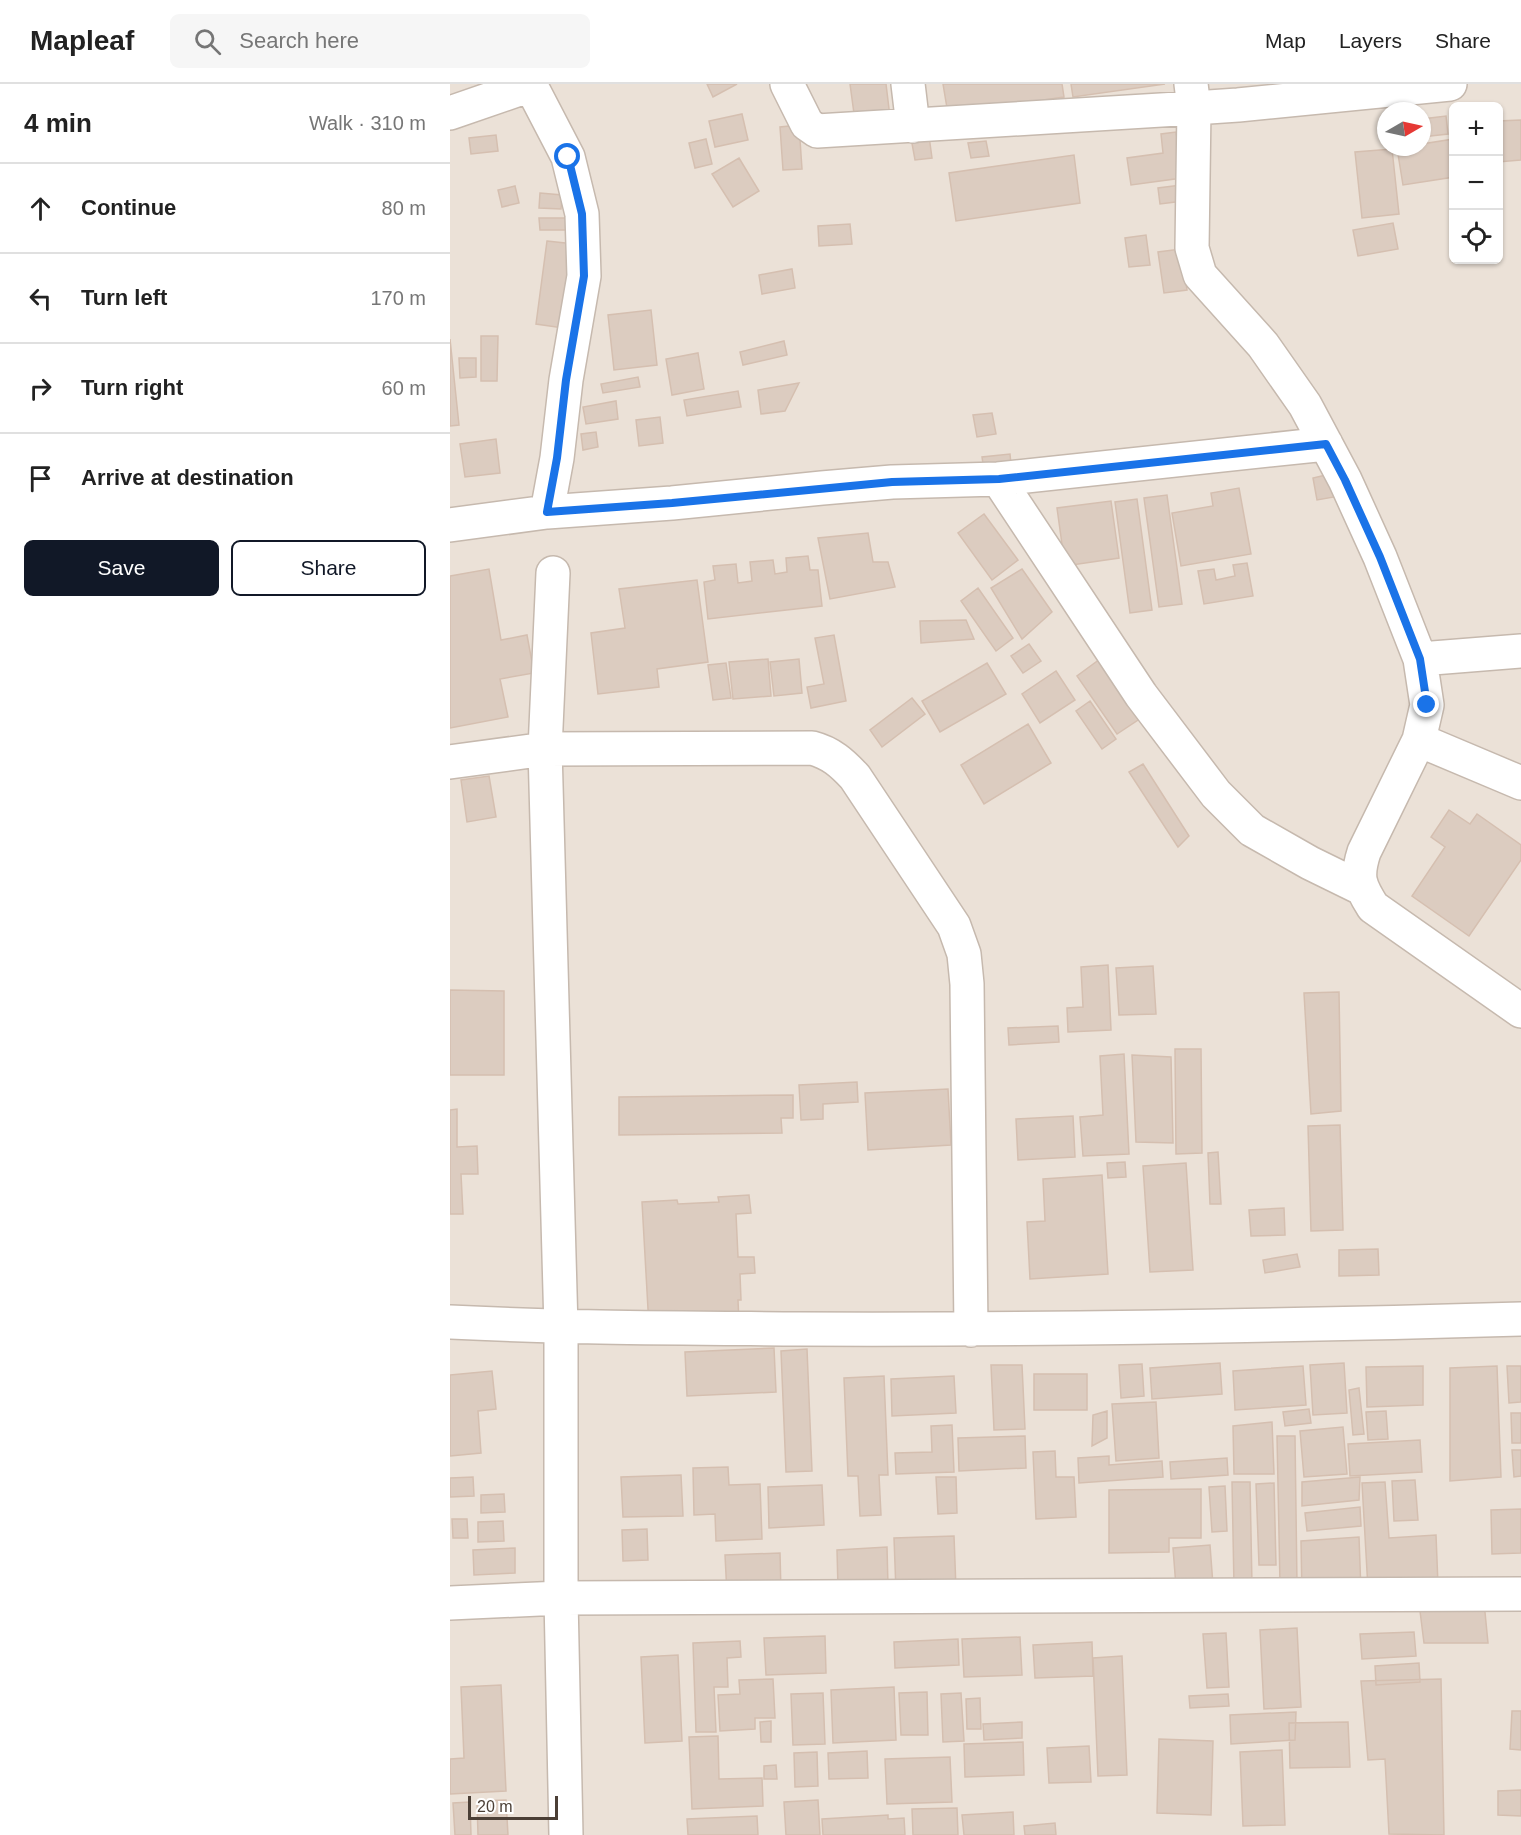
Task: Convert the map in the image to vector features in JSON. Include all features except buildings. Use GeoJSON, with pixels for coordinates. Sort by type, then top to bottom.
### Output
{"type":"FeatureCollection","features":[{"type":"Feature","properties":{"kind":"street"},"geometry":{"type":"LineString","coordinates":[[787,84],[807,124],[817,131],[913,126],[1193,96],[1238,105],[1450,84]]}},
{"type":"Feature","properties":{"kind":"street"},"geometry":{"type":"LineString","coordinates":[[908,84],[913,126]]}},
{"type":"Feature","properties":{"kind":"street"},"geometry":{"type":"LineString","coordinates":[[450,113],[530,85],[568,157],[582,214],[584,276],[547,512]]}},
{"type":"Feature","properties":{"kind":"street"},"geometry":{"type":"LineString","coordinates":[[1193,96],[1192,248],[1200,275],[1263,345],[1305,405],[1345,480],[1380,557],[1420,659],[1427,705],[1419,740],[1364,852],[1359,869],[1361,888],[1372,907],[1521,1011]]}},
{"type":"Feature","properties":{"kind":"street"},"geometry":{"type":"LineString","coordinates":[[450,525],[547,512],[672,503],[892,482],[999,479],[1326,444]]}},
{"type":"Feature","properties":{"kind":"street"},"geometry":{"type":"LineString","coordinates":[[999,479],[1141,694],[1216,794],[1252,830],[1310,863],[1361,888]]}},
{"type":"Feature","properties":{"kind":"street"},"geometry":{"type":"LineString","coordinates":[[553,573],[545,749],[561,1328],[561,1598],[566,1835]]}},
{"type":"Feature","properties":{"kind":"street"},"geometry":{"type":"LineString","coordinates":[[1420,659],[1521,651]]}},
{"type":"Feature","properties":{"kind":"street"},"geometry":{"type":"LineString","coordinates":[[1419,740],[1521,783]]}},
{"type":"Feature","properties":{"kind":"street"},"geometry":{"type":"LineString","coordinates":[[450,762],[545,749],[812,748],[826,752],[839,760],[855,777],[954,926],[964,954],[967,984],[971,1330]]}},
{"type":"Feature","properties":{"kind":"street"},"geometry":{"type":"LineString","coordinates":[[450,1322],[561,1328],[971,1330],[1269,1326],[1521,1319]]}},
{"type":"Feature","properties":{"kind":"street"},"geometry":{"type":"LineString","coordinates":[[450,1603],[561,1598],[1521,1594]]}},
{"type":"Feature","properties":{"kind":"shaded area"},"geometry":{"type":"Polygon","coordinates":[[[450,84],[1521,84],[1521,1835],[450,1835],[450,84]]]}},
{"type":"Feature","properties":{"kind":"route"},"geometry":{"type":"LineString","coordinates":[[568,157],[582,214],[584,276],[547,512],[672,503],[892,482],[999,479],[1326,444],[1380,557],[1420,659],[1427,705]]}}]}
